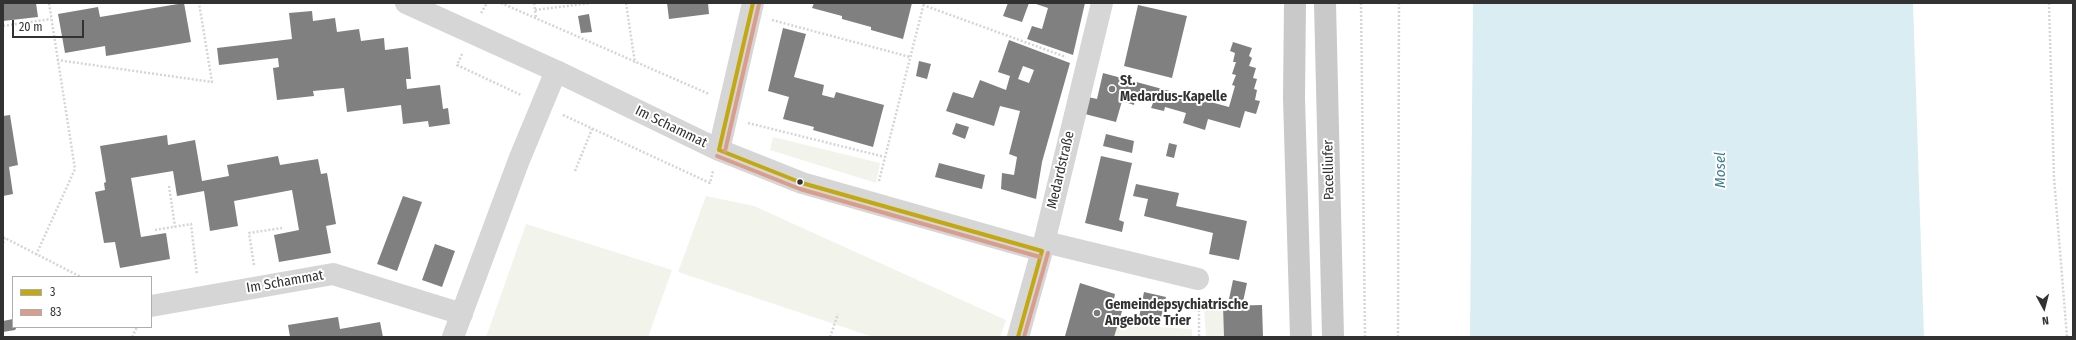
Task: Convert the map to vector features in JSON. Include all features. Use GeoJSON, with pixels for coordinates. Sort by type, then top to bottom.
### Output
{"type":"FeatureCollection","features":[{"type":"Feature","properties":{"kind":"main road"},"geometry":{"type":"LineString","coordinates":[[1295,3],[1294,98],[1300,337]]}},
{"type":"Feature","properties":{"kind":"main road","name":"Pacelliufer"},"geometry":{"type":"LineString","coordinates":[[1325,3],[1333,337]]}},
{"type":"Feature","properties":{"kind":"street","name":"Im Schammat"},"geometry":{"type":"LineString","coordinates":[[406,3],[556,71],[719,150],[802,183],[1044,247],[1198,279]]}},
{"type":"Feature","properties":{"kind":"street","name":"Medardstraße"},"geometry":{"type":"LineString","coordinates":[[1018,337],[1044,247],[1102,3]]}},
{"type":"Feature","properties":{"kind":"street"},"geometry":{"type":"LineString","coordinates":[[719,150],[751,9]]}},
{"type":"Feature","properties":{"kind":"street"},"geometry":{"type":"LineString","coordinates":[[452,337],[541,105],[556,71]]}},
{"type":"Feature","properties":{"kind":"street","name":"Im Schammat"},"geometry":{"type":"LineString","coordinates":[[152,306],[333,274],[462,314]]}},
{"type":"Feature","properties":{"kind":"path"},"geometry":{"type":"LineString","coordinates":[[36,254],[75,169],[48,3]]}},
{"type":"Feature","properties":{"kind":"path"},"geometry":{"type":"LineString","coordinates":[[57,60],[212,82],[199,3]]}},
{"type":"Feature","properties":{"kind":"path"},"geometry":{"type":"LineString","coordinates":[[501,3],[635,63],[711,94],[728,109],[885,157]]}},
{"type":"Feature","properties":{"kind":"path"},"geometry":{"type":"LineString","coordinates":[[534,3],[536,18]]}},
{"type":"Feature","properties":{"kind":"path"},"geometry":{"type":"LineString","coordinates":[[535,10],[591,3]]}},
{"type":"Feature","properties":{"kind":"path"},"geometry":{"type":"LineString","coordinates":[[626,3],[635,63]]}},
{"type":"Feature","properties":{"kind":"path"},"geometry":{"type":"LineString","coordinates":[[1361,3],[1365,337]]}},
{"type":"Feature","properties":{"kind":"path"},"geometry":{"type":"LineString","coordinates":[[1398,337],[1399,3]]}},
{"type":"Feature","properties":{"kind":"path"},"geometry":{"type":"LineString","coordinates":[[2050,3],[2054,178],[2067,337]]}},
{"type":"Feature","properties":{"kind":"path"},"geometry":{"type":"LineString","coordinates":[[875,203],[885,157],[924,4],[1005,36],[1087,63]]}},
{"type":"Feature","properties":{"kind":"path"},"geometry":{"type":"LineString","coordinates":[[751,9],[910,57]]}},
{"type":"Feature","properties":{"kind":"path"},"geometry":{"type":"LineString","coordinates":[[3,26],[51,19]]}},
{"type":"Feature","properties":{"kind":"path"},"geometry":{"type":"LineString","coordinates":[[471,32],[457,65],[541,105],[710,183],[719,150]]}},
{"type":"Feature","properties":{"kind":"path"},"geometry":{"type":"LineString","coordinates":[[576,171],[592,129]]}},
{"type":"Feature","properties":{"kind":"path"},"geometry":{"type":"LineString","coordinates":[[169,186],[175,227]]}},
{"type":"Feature","properties":{"kind":"path"},"geometry":{"type":"LineString","coordinates":[[155,230],[191,224],[200,297]]}},
{"type":"Feature","properties":{"kind":"path"},"geometry":{"type":"LineString","coordinates":[[256,287],[250,233],[282,228]]}},
{"type":"Feature","properties":{"kind":"path"},"geometry":{"type":"LineString","coordinates":[[3,243],[4,237],[79,276]]}},
{"type":"Feature","properties":{"kind":"path"},"geometry":{"type":"LineString","coordinates":[[1198,279],[1199,337]]}},
{"type":"Feature","properties":{"kind":"path"},"geometry":{"type":"LineString","coordinates":[[830,337],[838,314]]}},
{"type":"Feature","properties":{"kind":"path"},"geometry":{"type":"LineString","coordinates":[[132,337],[136,328]]}},
{"type":"Feature","properties":{"kind":"shaded area"},"geometry":{"type":"Polygon","coordinates":[[[773,137],[880,163],[876,183],[770,150],[773,137]]]}},
{"type":"Feature","properties":{"kind":"shaded area"},"geometry":{"type":"Polygon","coordinates":[[[706,196],[754,206],[1006,320],[1000,337],[873,337],[678,272],[706,196]]]}},
{"type":"Feature","properties":{"kind":"shaded area"},"geometry":{"type":"Polygon","coordinates":[[[526,224],[672,270],[648,337],[486,337],[526,224]]]}},
{"type":"Feature","properties":{"kind":"shaded area"},"geometry":{"type":"Polygon","coordinates":[[[1204,306],[1223,306],[1224,337],[1206,337],[1204,306]]]}},
{"type":"Feature","properties":{"kind":"shaded area"},"geometry":{"type":"Polygon","coordinates":[[[1120,317],[1159,327],[1192,329],[1192,337],[1114,337],[1120,317]]]}},
{"type":"Feature","properties":{"kind":"water","name":"Mosel"},"geometry":{"type":"Polygon","coordinates":[[[1473,3],[1913,3],[1924,337],[1470,337],[1473,3]]]}},
{"type":"Feature","properties":{"kind":"building"},"geometry":{"type":"Polygon","coordinates":[[[3,3],[36,3],[38,17],[3,21],[3,3]]]}},
{"type":"Feature","properties":{"kind":"building"},"geometry":{"type":"Polygon","coordinates":[[[184,3],[191,42],[106,56],[105,46],[65,53],[58,14],[98,7],[100,17],[184,3]]]}},
{"type":"Feature","properties":{"kind":"building"},"geometry":{"type":"Polygon","coordinates":[[[667,3],[708,3],[709,14],[669,19],[667,3]]]}},
{"type":"Feature","properties":{"kind":"building"},"geometry":{"type":"Polygon","coordinates":[[[814,3],[912,3],[903,39],[871,30],[871,27],[842,19],[842,16],[812,8],[814,3]]]}},
{"type":"Feature","properties":{"kind":"building"},"geometry":{"type":"Polygon","coordinates":[[[1008,3],[1029,3],[1022,22],[1003,16],[1008,3]]]}},
{"type":"Feature","properties":{"kind":"building"},"geometry":{"type":"Polygon","coordinates":[[[1033,3],[1085,3],[1073,55],[1027,39],[1032,26],[1042,29],[1048,8],[1033,3]]]}},
{"type":"Feature","properties":{"kind":"building"},"geometry":{"type":"Polygon","coordinates":[[[1138,5],[1187,16],[1172,78],[1124,66],[1138,5]]]}},
{"type":"Feature","properties":{"kind":"building"},"geometry":{"type":"Polygon","coordinates":[[[312,11],[313,21],[335,18],[337,32],[359,29],[361,41],[384,38],[385,50],[408,47],[411,79],[406,79],[407,89],[440,85],[443,109],[448,108],[450,124],[429,127],[428,121],[403,124],[401,105],[347,112],[344,88],[313,91],[314,96],[277,100],[273,68],[279,67],[278,58],[219,65],[217,48],[292,39],[289,13],[312,11]]]}},
{"type":"Feature","properties":{"kind":"building"},"geometry":{"type":"Polygon","coordinates":[[[589,14],[592,32],[581,33],[578,16],[589,14]]]}},
{"type":"Feature","properties":{"kind":"building"},"geometry":{"type":"Polygon","coordinates":[[[783,28],[806,34],[794,77],[824,85],[822,95],[834,98],[836,92],[884,105],[873,147],[813,130],[814,127],[783,119],[789,97],[768,91],[783,28]]]}},
{"type":"Feature","properties":{"kind":"building"},"geometry":{"type":"Polygon","coordinates":[[[1009,40],[1070,63],[1042,162],[1036,199],[1001,189],[1002,173],[1014,175],[1017,157],[1009,154],[1020,111],[1000,106],[994,126],[946,111],[953,92],[973,98],[980,80],[1006,90],[1010,76],[998,72],[1009,40]],[[1023,66],[1018,79],[1029,83],[1034,70],[1023,66]]]}},
{"type":"Feature","properties":{"kind":"building"},"geometry":{"type":"Polygon","coordinates":[[[1233,42],[1252,48],[1249,56],[1252,58],[1249,66],[1256,68],[1253,78],[1257,79],[1254,89],[1257,90],[1255,100],[1260,101],[1256,114],[1245,111],[1240,128],[1208,119],[1205,130],[1183,123],[1186,113],[1165,107],[1164,111],[1151,108],[1153,103],[1135,98],[1134,105],[1122,101],[1116,122],[1085,114],[1088,97],[1097,99],[1103,73],[1229,107],[1235,86],[1232,85],[1236,75],[1232,74],[1236,62],[1233,62],[1235,53],[1230,51],[1233,42]]]}},
{"type":"Feature","properties":{"kind":"building"},"geometry":{"type":"Polygon","coordinates":[[[919,61],[931,64],[927,79],[916,76],[919,61]]]}},
{"type":"Feature","properties":{"kind":"building"},"geometry":{"type":"Polygon","coordinates":[[[10,115],[18,165],[9,167],[13,194],[3,196],[3,116],[10,115]]]}},
{"type":"Feature","properties":{"kind":"building"},"geometry":{"type":"Polygon","coordinates":[[[956,123],[969,127],[965,139],[952,134],[956,123]]]}},
{"type":"Feature","properties":{"kind":"building"},"geometry":{"type":"Polygon","coordinates":[[[1106,134],[1134,141],[1132,153],[1103,146],[1106,134]]]}},
{"type":"Feature","properties":{"kind":"building"},"geometry":{"type":"Polygon","coordinates":[[[167,135],[168,145],[195,140],[202,181],[229,176],[227,165],[278,156],[280,165],[318,159],[321,174],[327,173],[336,224],[326,226],[331,253],[279,262],[274,235],[299,230],[292,190],[234,201],[238,226],[210,231],[204,191],[177,196],[173,171],[131,178],[141,237],[166,233],[170,259],[120,268],[115,242],[104,243],[95,192],[105,190],[104,183],[106,182],[100,146],[167,135]]]}},
{"type":"Feature","properties":{"kind":"building"},"geometry":{"type":"Polygon","coordinates":[[[1169,143],[1177,145],[1174,158],[1166,156],[1169,143]]]}},
{"type":"Feature","properties":{"kind":"building"},"geometry":{"type":"Polygon","coordinates":[[[1101,156],[1132,163],[1119,220],[1124,222],[1122,232],[1085,223],[1101,156]]]}},
{"type":"Feature","properties":{"kind":"building"},"geometry":{"type":"Polygon","coordinates":[[[939,163],[985,175],[982,189],[935,177],[939,163]]]}},
{"type":"Feature","properties":{"kind":"building"},"geometry":{"type":"Polygon","coordinates":[[[1136,184],[1179,193],[1176,206],[1247,221],[1239,260],[1209,254],[1213,233],[1144,216],[1148,199],[1133,196],[1136,184]]]}},
{"type":"Feature","properties":{"kind":"building"},"geometry":{"type":"Polygon","coordinates":[[[403,196],[422,202],[397,271],[377,264],[403,196]]]}},
{"type":"Feature","properties":{"kind":"building"},"geometry":{"type":"Polygon","coordinates":[[[435,244],[455,251],[442,287],[422,280],[435,244]]]}},
{"type":"Feature","properties":{"kind":"building"},"geometry":{"type":"Polygon","coordinates":[[[1233,280],[1247,283],[1243,302],[1229,299],[1233,280]]]}},
{"type":"Feature","properties":{"kind":"building","name":"Gemeindepsychiatrische Angebote Trier"},"geometry":{"type":"Polygon","coordinates":[[[1080,283],[1115,294],[1113,304],[1123,308],[1114,337],[1065,336],[1080,283]]]}},
{"type":"Feature","properties":{"kind":"building"},"geometry":{"type":"Polygon","coordinates":[[[1144,292],[1166,297],[1159,327],[1138,323],[1144,292]]]}},
{"type":"Feature","properties":{"kind":"building"},"geometry":{"type":"Polygon","coordinates":[[[1262,305],[1263,337],[1224,337],[1223,306],[1262,305]]]}},
{"type":"Feature","properties":{"kind":"building"},"geometry":{"type":"Polygon","coordinates":[[[338,317],[340,329],[380,322],[383,337],[290,337],[288,325],[338,317]]]}},
{"type":"Feature","properties":{"kind":"building"},"geometry":{"type":"Polygon","coordinates":[[[12,319],[12,328],[16,328],[15,330],[3,332],[3,321],[12,319]]]}},
{"type":"Feature","properties":{"kind":"transit line","name":"3"},"geometry":{"type":"LineString","coordinates":[[719,150],[753,3]]}},
{"type":"Feature","properties":{"kind":"transit line","name":"83"},"geometry":{"type":"LineString","coordinates":[[725,151],[759,4]]}},
{"type":"Feature","properties":{"kind":"transit line","name":"3"},"geometry":{"type":"LineString","coordinates":[[719,150],[802,183],[1042,251]]}},
{"type":"Feature","properties":{"kind":"transit line","name":"83"},"geometry":{"type":"LineString","coordinates":[[717,156],[800,189],[1040,257]]}},
{"type":"Feature","properties":{"kind":"transit line","name":"3"},"geometry":{"type":"LineString","coordinates":[[1018,337],[1042,251]]}},
{"type":"Feature","properties":{"kind":"transit line","name":"83"},"geometry":{"type":"LineString","coordinates":[[1024,337],[1048,253]]}},
{"type":"Feature","properties":{"kind":"place","name":"St. Medardus-Kapelle"},"geometry":{"type":"Point","coordinates":[1112,89]}},
{"type":"Feature","properties":{"kind":"place","name":"Gemeindepsychiatrische Angebote Trier"},"geometry":{"type":"Point","coordinates":[1097,313]}}]}
